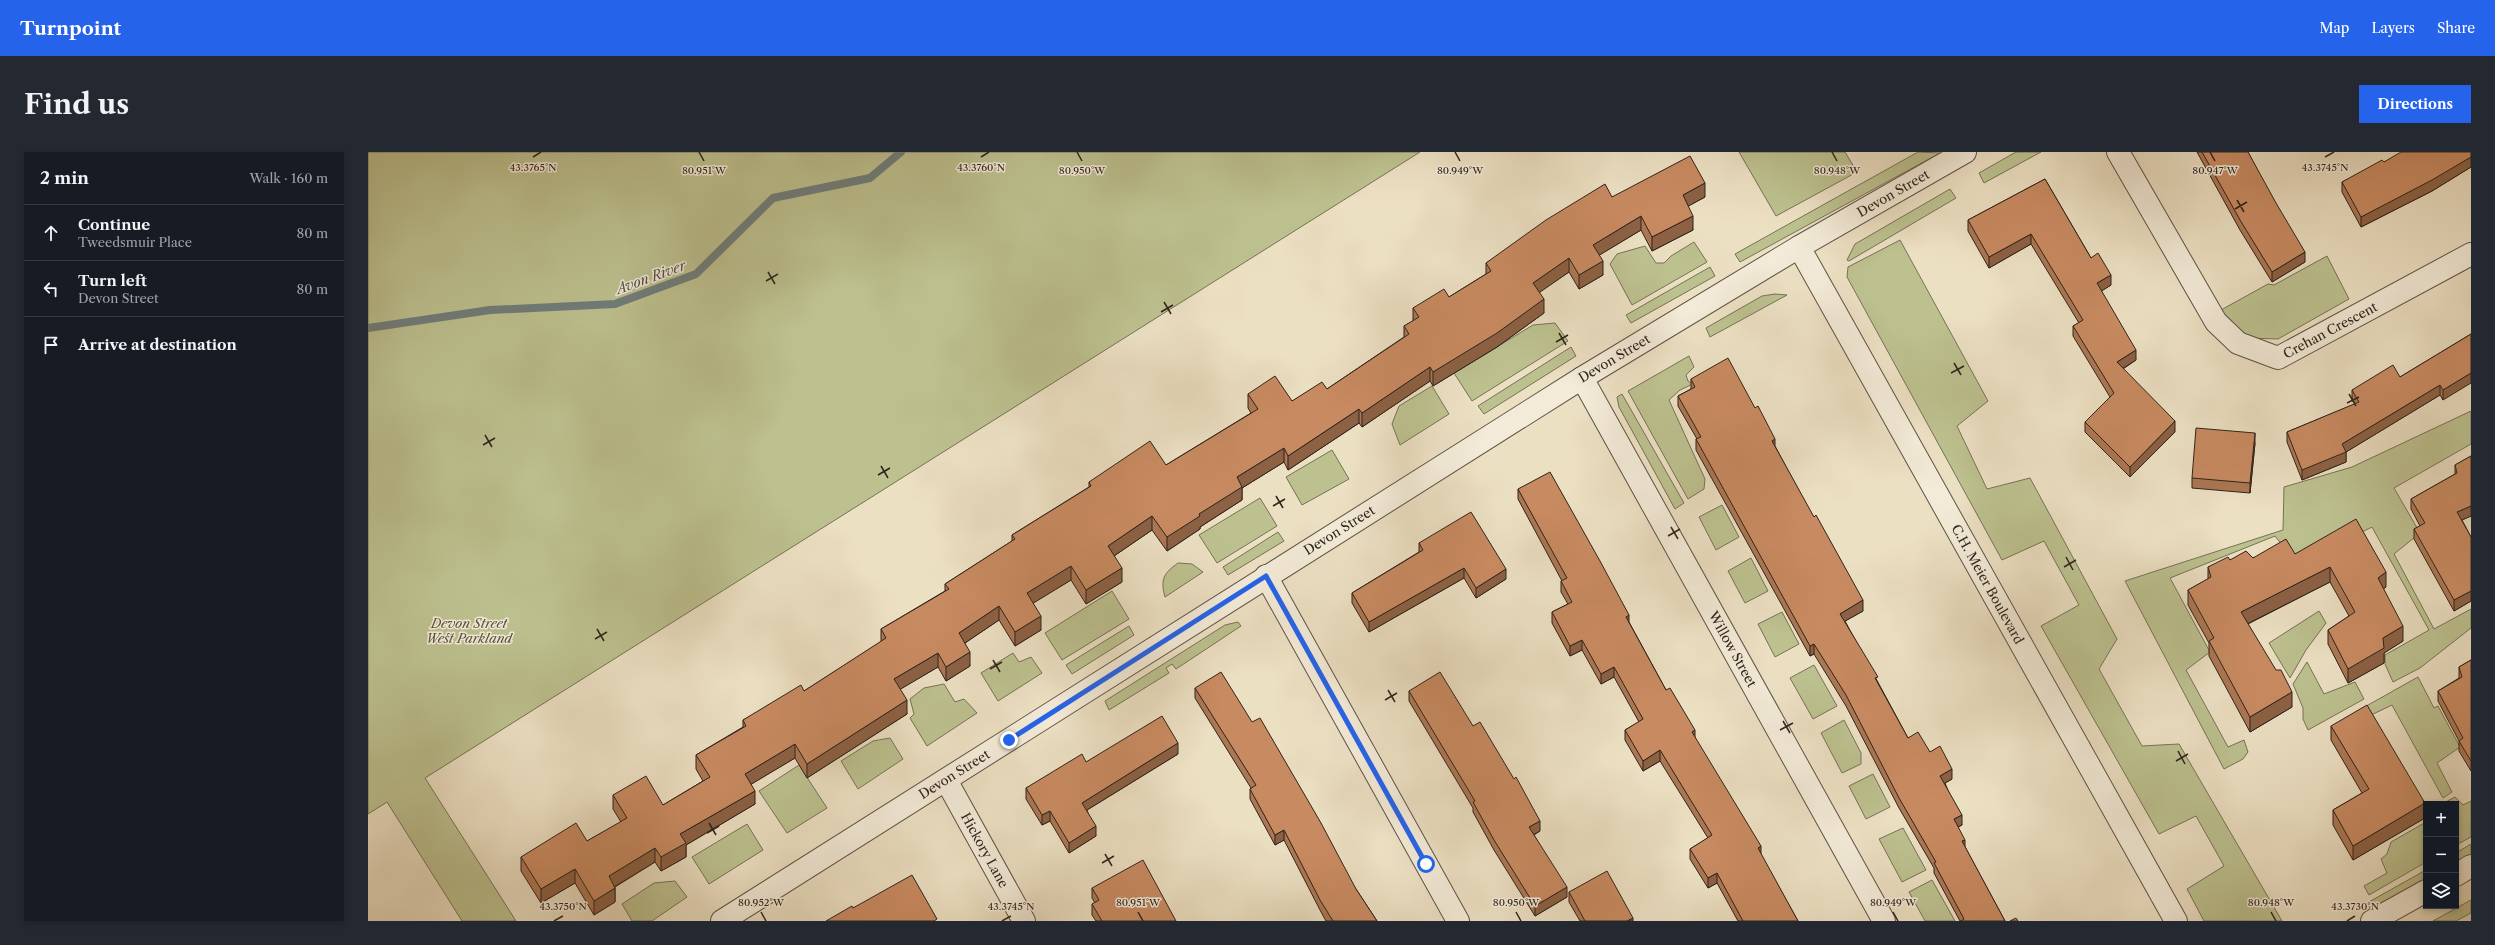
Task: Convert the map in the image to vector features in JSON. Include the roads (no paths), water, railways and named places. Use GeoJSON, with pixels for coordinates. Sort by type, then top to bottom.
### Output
{"type":"FeatureCollection","features":[{"type":"Feature","properties":{"kind":"street","name":"Devon Street"},"geometry":{"type":"LineString","coordinates":[[722,921],[1266,576],[1582,378],[1799,247],[1965,152]]}},
{"type":"Feature","properties":{"kind":"street","name":"Crehan Crescent"},"geometry":{"type":"LineString","coordinates":[[2118,152],[2216,322],[2238,343],[2278,358],[2471,254]]}},
{"type":"Feature","properties":{"kind":"street","name":"C.H. Meier Boulevard"},"geometry":{"type":"LineString","coordinates":[[1799,247],[2176,921]]}},
{"type":"Feature","properties":{"kind":"street","name":"Willow Street"},"geometry":{"type":"LineString","coordinates":[[1582,378],[1884,921]]}},
{"type":"Feature","properties":{"kind":"street"},"geometry":{"type":"LineString","coordinates":[[1266,576],[1458,921]]}},
{"type":"Feature","properties":{"kind":"street","name":"Hickory Lane"},"geometry":{"type":"LineString","coordinates":[[946,780],[1024,921]]}},
{"type":"Feature","properties":{"kind":"street"},"geometry":{"type":"LineString","coordinates":[[2459,873],[2471,866]]}},
{"type":"Feature","properties":{"kind":"street"},"geometry":{"type":"LineString","coordinates":[[2372,921],[2423,893]]}},
{"type":"Feature","properties":{"kind":"waterway","name":"Avon River"},"geometry":{"type":"LineString","coordinates":[[368,328],[490,310],[615,304],[696,274],[773,198],[870,178],[901,152]]}},
{"type":"Feature","properties":{"kind":"park label","name":"Devon Street West Parkland"},"geometry":{"type":"Point","coordinates":[469,630]}}]}
